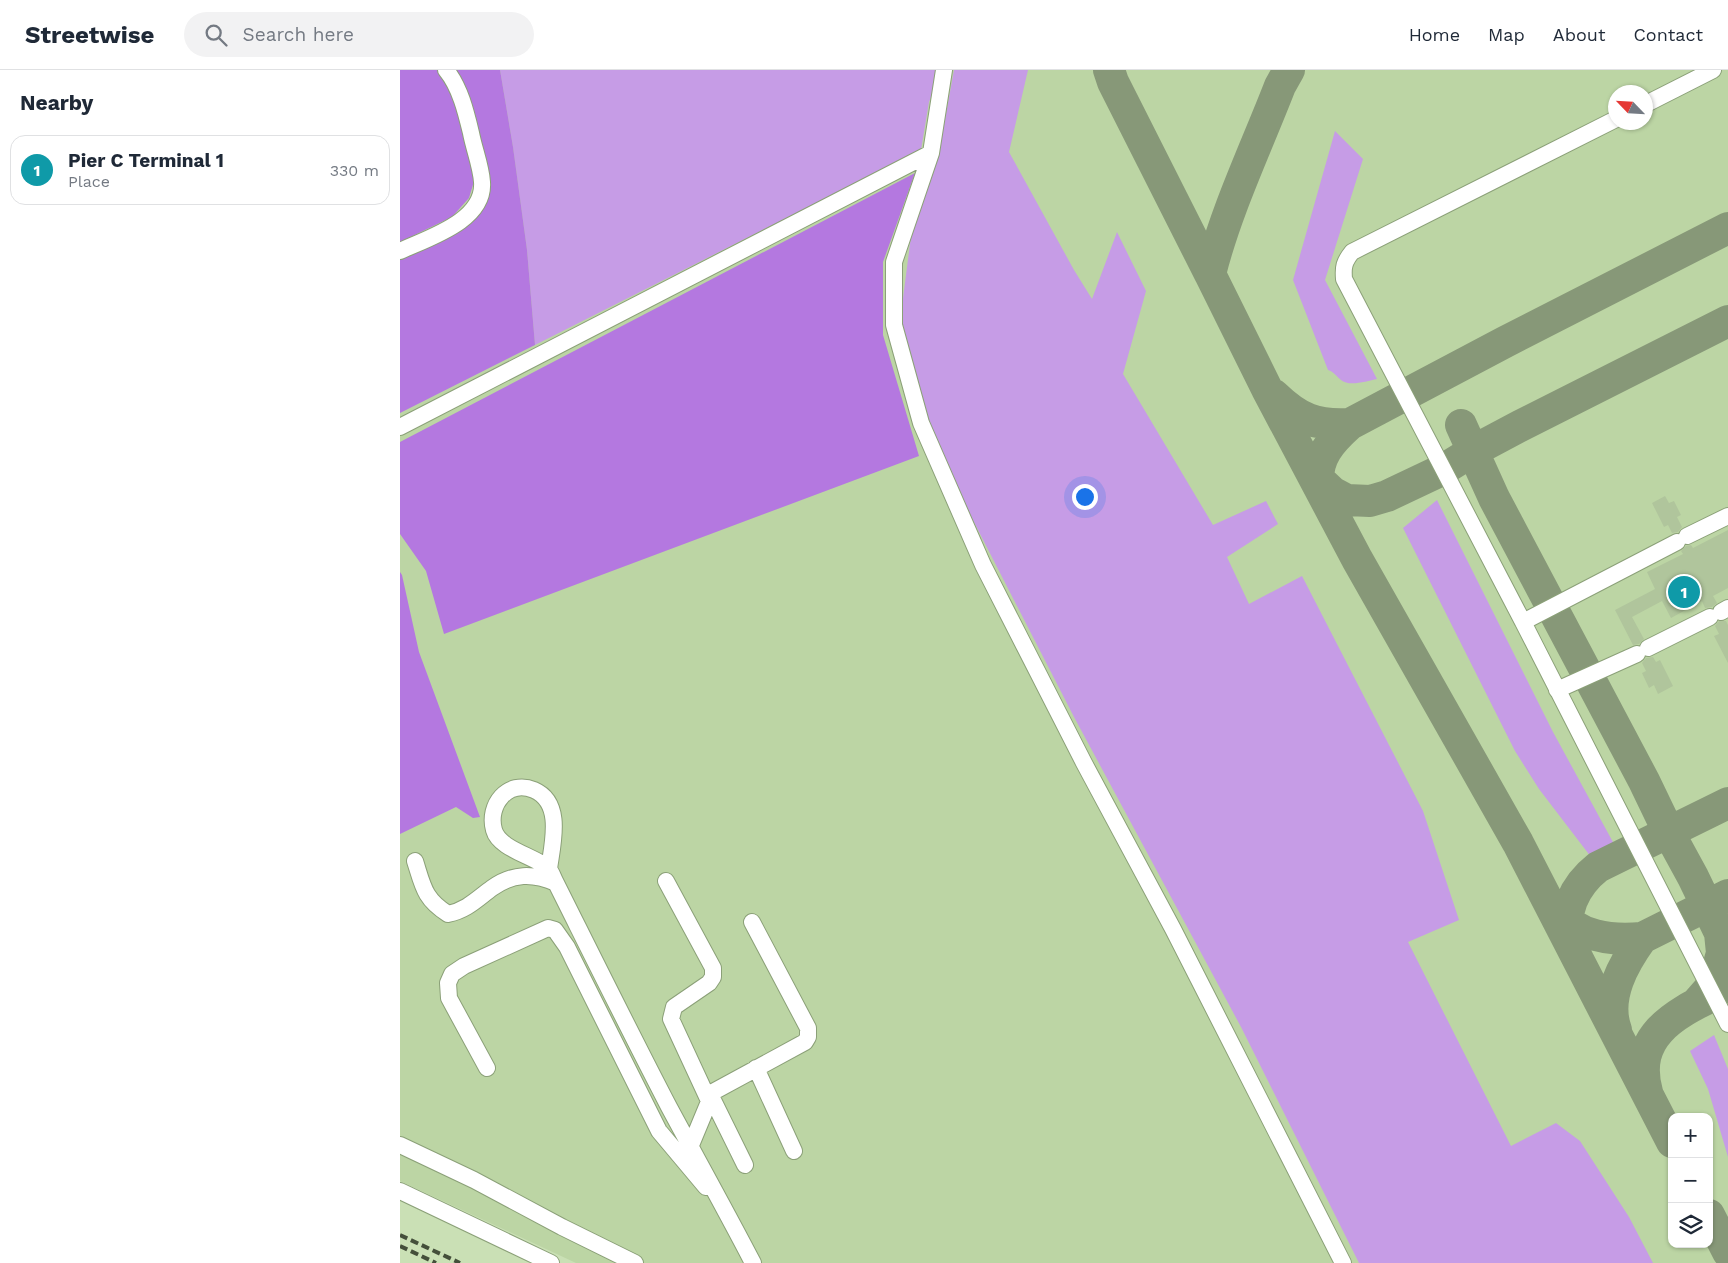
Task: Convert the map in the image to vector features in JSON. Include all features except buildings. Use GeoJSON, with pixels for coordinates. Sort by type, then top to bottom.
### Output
{"type":"FeatureCollection","features":[{"type":"Feature","properties":{"kind":"street"},"geometry":{"type":"LineString","coordinates":[[400,252],[456,225],[477,205],[482,183],[480,173],[469,126],[455,80],[446,70]]}},
{"type":"Feature","properties":{"kind":"street"},"geometry":{"type":"LineString","coordinates":[[944,70],[931,153],[894,262],[894,325],[921,423],[982,565],[1084,763],[1173,928],[1344,1263]]}},
{"type":"Feature","properties":{"kind":"street"},"geometry":{"type":"LineString","coordinates":[[1653,100],[1713,70]]}},
{"type":"Feature","properties":{"kind":"street"},"geometry":{"type":"LineString","coordinates":[[1608,123],[1352,252],[1343,266],[1344,279],[1404,396],[1449,477],[1728,1024]]}},
{"type":"Feature","properties":{"kind":"street"},"geometry":{"type":"LineString","coordinates":[[400,426],[931,153]]}},
{"type":"Feature","properties":{"kind":"street"},"geometry":{"type":"LineString","coordinates":[[1523,622],[1728,516]]}},
{"type":"Feature","properties":{"kind":"street"},"geometry":{"type":"LineString","coordinates":[[1557,690],[1643,651],[1720,612]]}},
{"type":"Feature","properties":{"kind":"street"},"geometry":{"type":"LineString","coordinates":[[552,876],[504,844],[494,832],[492,819],[496,804],[502,795],[512,789],[535,790],[545,798],[554,814],[552,876],[670,1107],[753,1263]]}},
{"type":"Feature","properties":{"kind":"street"},"geometry":{"type":"LineString","coordinates":[[415,861],[427,897],[448,914],[458,912],[473,904],[493,887],[516,876],[527,874],[545,878],[552,876]]}},
{"type":"Feature","properties":{"kind":"street"},"geometry":{"type":"LineString","coordinates":[[666,882],[713,968],[713,977],[709,983],[674,1007],[671,1020],[745,1165]]}},
{"type":"Feature","properties":{"kind":"street"},"geometry":{"type":"LineString","coordinates":[[691,1145],[712,1092],[805,1042],[808,1037],[808,1028],[752,922]]}},
{"type":"Feature","properties":{"kind":"street"},"geometry":{"type":"LineString","coordinates":[[487,1068],[449,998],[448,983],[452,974],[464,966],[548,928],[555,930],[567,946],[659,1131],[727,1212]]}},
{"type":"Feature","properties":{"kind":"street"},"geometry":{"type":"LineString","coordinates":[[756,1068],[794,1151]]}},
{"type":"Feature","properties":{"kind":"street"},"geometry":{"type":"LineString","coordinates":[[400,1145],[474,1180],[634,1263]]}},
{"type":"Feature","properties":{"kind":"street"},"geometry":{"type":"LineString","coordinates":[[400,1191],[551,1263]]}},
{"type":"Feature","properties":{"kind":"shaded area"},"geometry":{"type":"Polygon","coordinates":[[[400,70],[1728,70],[1728,1263],[576,1263],[400,1181],[400,70]]]}},
{"type":"Feature","properties":{"kind":"shaded area"},"geometry":{"type":"Polygon","coordinates":[[[400,70],[439,70],[450,85],[475,178],[469,198],[452,217],[400,242],[400,70]]]}},
{"type":"Feature","properties":{"kind":"shaded area"},"geometry":{"type":"Polygon","coordinates":[[[451,70],[500,70],[527,250],[535,345],[400,413],[400,260],[456,234],[483,208],[451,70]]]}},
{"type":"Feature","properties":{"kind":"shaded area"},"geometry":{"type":"Polygon","coordinates":[[[500,70],[938,70],[939,77],[929,102],[921,150],[535,345],[527,250],[500,70]]]}},
{"type":"Feature","properties":{"kind":"shaded area"},"geometry":{"type":"Polygon","coordinates":[[[954,70],[1028,70],[1009,152],[1092,299],[1117,232],[1146,291],[1123,374],[1213,525],[1266,501],[1278,524],[1227,557],[1249,604],[1302,576],[1423,811],[1459,920],[1408,942],[1511,1146],[1556,1123],[1580,1141],[1629,1217],[1653,1263],[1359,1263],[1241,1027],[1074,717],[938,452],[900,322],[911,236],[940,147],[954,70]]]}},
{"type":"Feature","properties":{"kind":"shaded area"},"geometry":{"type":"Polygon","coordinates":[[[1335,131],[1363,159],[1325,280],[1377,379],[1353,383],[1344,382],[1328,370],[1293,280],[1335,131]]]}},
{"type":"Feature","properties":{"kind":"shaded area"},"geometry":{"type":"Polygon","coordinates":[[[915,173],[883,262],[883,335],[919,456],[444,634],[426,571],[400,534],[400,442],[915,173]]]}},
{"type":"Feature","properties":{"kind":"shaded area"},"geometry":{"type":"Polygon","coordinates":[[[1437,500],[1553,732],[1614,844],[1591,857],[1539,789],[1515,751],[1403,528],[1437,500]]]}},
{"type":"Feature","properties":{"kind":"shaded area"},"geometry":{"type":"Polygon","coordinates":[[[400,572],[419,652],[480,817],[473,818],[456,807],[400,834],[400,572]]]}},
{"type":"Feature","properties":{"kind":"shaded area"},"geometry":{"type":"Polygon","coordinates":[[[1714,1035],[1728,1069],[1728,1157],[1708,1089],[1690,1051],[1714,1035]]]}},
{"type":"Feature","properties":{"kind":"taxiway"},"geometry":{"type":"LineString","coordinates":[[1109,70],[1113,82],[1210,274]]}},
{"type":"Feature","properties":{"kind":"taxiway"},"geometry":{"type":"LineString","coordinates":[[1289,70],[1280,86],[1224,226],[1210,274],[1267,389],[1357,559],[1518,843],[1668,1134]]}},
{"type":"Feature","properties":{"kind":"taxiway"},"geometry":{"type":"LineString","coordinates":[[1318,485],[1319,466],[1326,450],[1350,424],[1728,228]]}},
{"type":"Feature","properties":{"kind":"taxiway"},"geometry":{"type":"LineString","coordinates":[[1315,476],[1332,492],[1347,500],[1370,501],[1387,496],[1444,469],[1520,426],[1728,321]]}},
{"type":"Feature","properties":{"kind":"taxiway"},"geometry":{"type":"LineString","coordinates":[[1274,395],[1292,410],[1309,419],[1327,424],[1350,424]]}},
{"type":"Feature","properties":{"kind":"taxiway"},"geometry":{"type":"LineString","coordinates":[[1461,425],[1494,498],[1644,781],[1720,933],[1722,953],[1715,978],[1710,988],[1696,1004]]}},
{"type":"Feature","properties":{"kind":"taxiway"},"geometry":{"type":"LineString","coordinates":[[1571,943],[1567,921],[1569,911],[1576,891],[1590,874],[1598,867],[1728,803]]}},
{"type":"Feature","properties":{"kind":"taxiway"},"geometry":{"type":"LineString","coordinates":[[1642,938],[1728,895]]}},
{"type":"Feature","properties":{"kind":"taxiway"},"geometry":{"type":"LineString","coordinates":[[1556,910],[1565,919],[1584,932],[1607,938],[1642,938],[1623,969],[1614,993],[1612,1005],[1616,1030]]}},
{"type":"Feature","properties":{"kind":"taxiway"},"geometry":{"type":"LineString","coordinates":[[1647,1092],[1644,1073],[1645,1056],[1651,1042],[1671,1020],[1714,995]]}},
{"type":"Feature","properties":{"kind":"taxiway"},"geometry":{"type":"LineString","coordinates":[[1713,1223],[1728,1252]]}},
{"type":"Feature","properties":{"kind":"railway"},"geometry":{"type":"LineString","coordinates":[[400,1235],[460,1263]]}},
{"type":"Feature","properties":{"kind":"railway"},"geometry":{"type":"LineString","coordinates":[[400,1246],[436,1263]]}},
{"type":"Feature","properties":{"kind":"place","name":"Pier C Terminal 1"},"geometry":{"type":"Point","coordinates":[1684,592]}}]}
